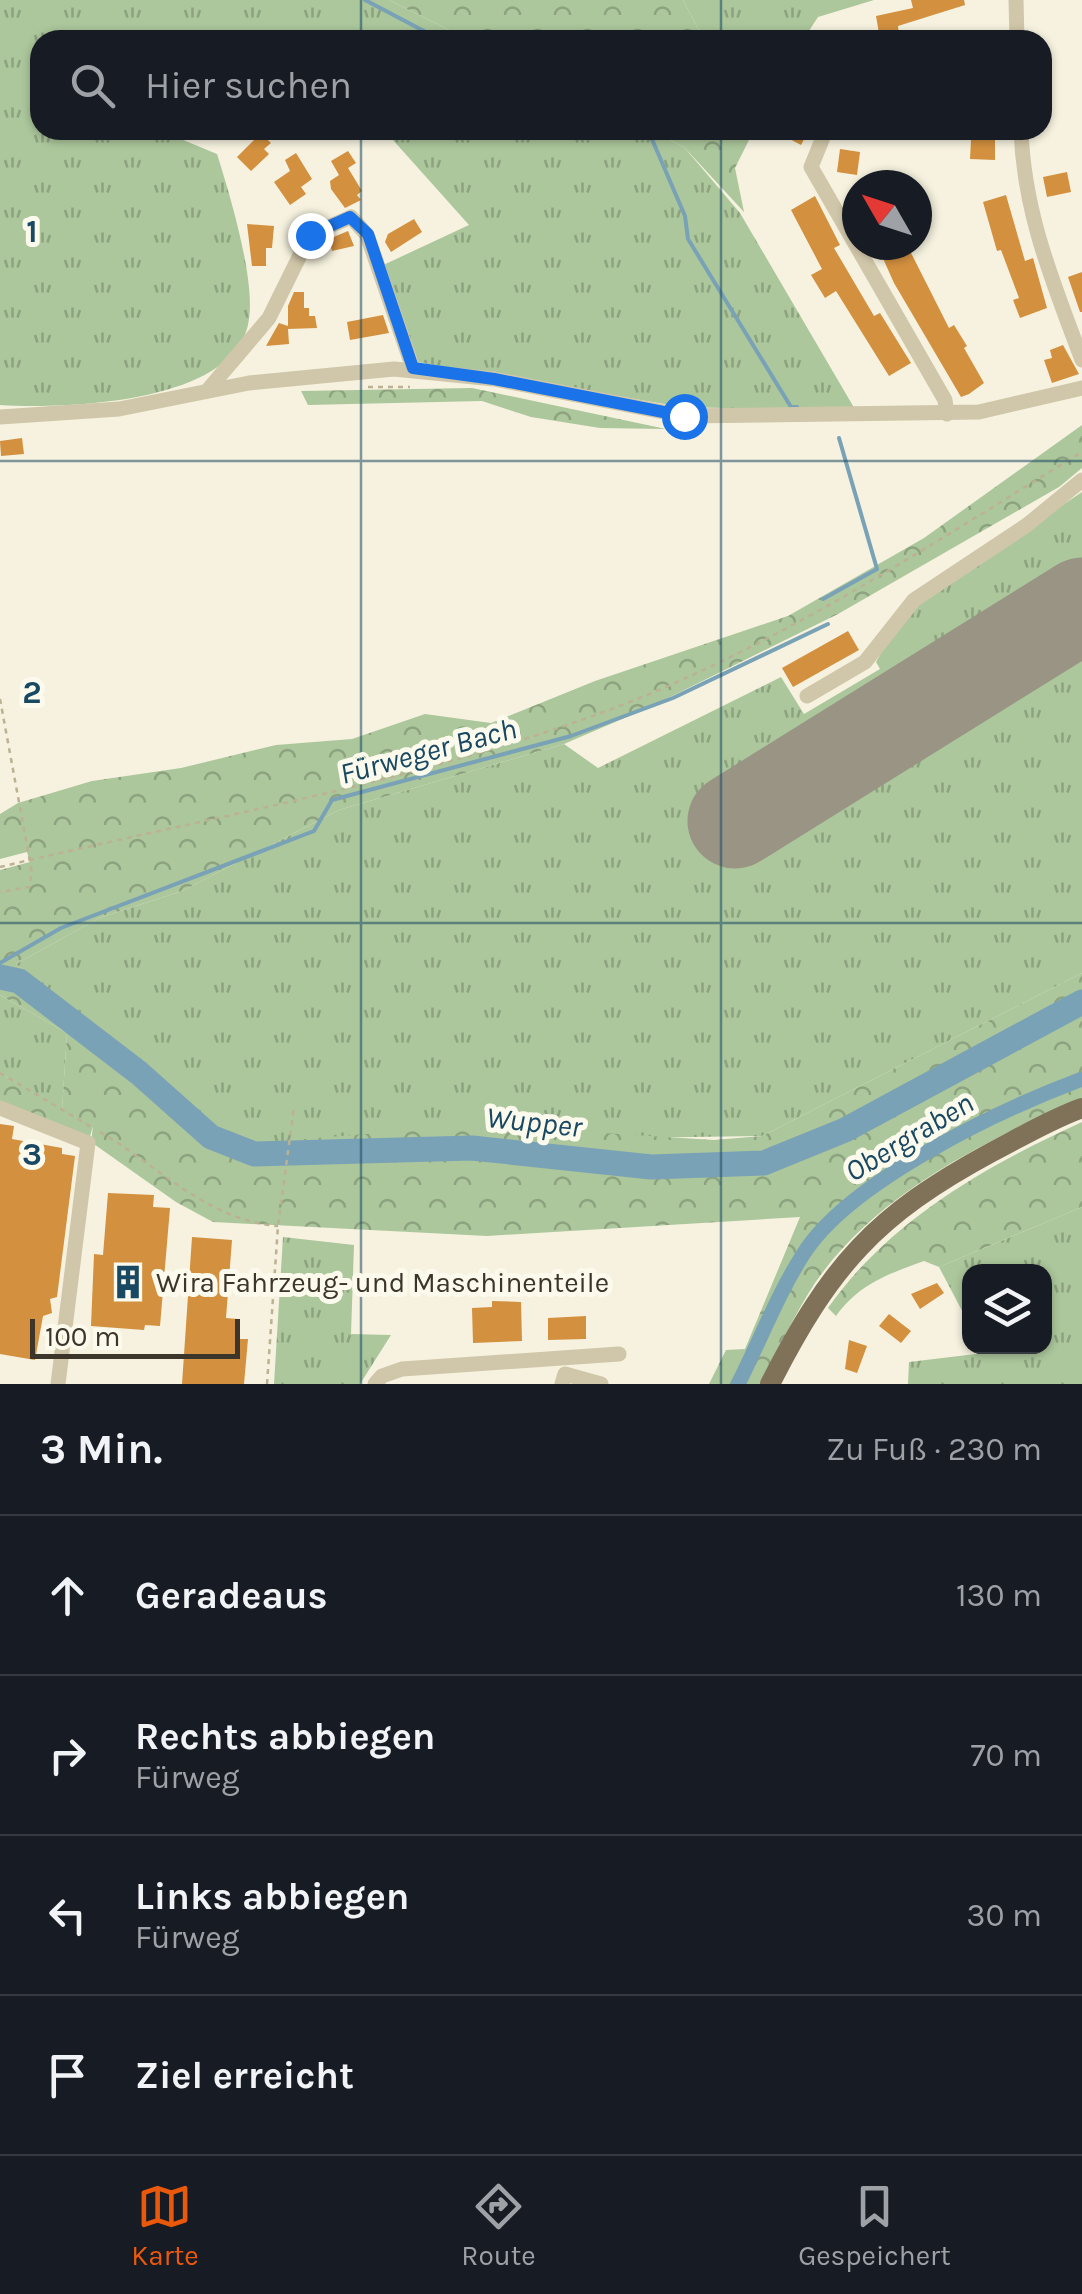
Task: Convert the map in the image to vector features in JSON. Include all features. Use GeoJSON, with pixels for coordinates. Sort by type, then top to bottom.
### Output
{"type":"FeatureCollection","features":[{"type":"Feature","properties":{"kind":"main road"},"geometry":{"type":"LineString","coordinates":[[774,1382],[822,1290],[866,1236],[910,1200],[969,1164],[1082,1108]]}},
{"type":"Feature","properties":{"kind":"street"},"geometry":{"type":"LineString","coordinates":[[1016,0],[1018,30]]}},
{"type":"Feature","properties":{"kind":"street"},"geometry":{"type":"LineString","coordinates":[[822,140],[811,166],[945,400],[946,414]]}},
{"type":"Feature","properties":{"kind":"street"},"geometry":{"type":"LineString","coordinates":[[1022,140],[1026,198],[1082,360]]}},
{"type":"Feature","properties":{"kind":"street"},"geometry":{"type":"LineString","coordinates":[[206,391],[269,318],[310,235],[350,217],[368,234],[413,368]]}},
{"type":"Feature","properties":{"kind":"street"},"geometry":{"type":"LineString","coordinates":[[0,417],[119,408],[206,391],[413,368],[494,379],[684,416],[979,412],[1082,388]]}},
{"type":"Feature","properties":{"kind":"street"},"geometry":{"type":"LineString","coordinates":[[391,388],[392,369]]}},
{"type":"Feature","properties":{"kind":"street"},"geometry":{"type":"LineString","coordinates":[[807,696],[865,662],[914,600],[1027,524],[1082,480]]}},
{"type":"Feature","properties":{"kind":"street"},"geometry":{"type":"LineString","coordinates":[[0,1108],[88,1143],[58,1384]]}},
{"type":"Feature","properties":{"kind":"street"},"geometry":{"type":"LineString","coordinates":[[376,1384],[382,1376],[402,1370],[597,1360],[619,1354]]}},
{"type":"Feature","properties":{"kind":"street"},"geometry":{"type":"LineString","coordinates":[[562,1384],[565,1374],[601,1384]]}},
{"type":"Feature","properties":{"kind":"path"},"geometry":{"type":"LineString","coordinates":[[0,867],[468,756],[620,706],[816,615],[1082,452]]}},
{"type":"Feature","properties":{"kind":"path"},"geometry":{"type":"LineString","coordinates":[[0,699],[32,873],[29,887],[0,892]]}},
{"type":"Feature","properties":{"kind":"path"},"geometry":{"type":"LineString","coordinates":[[0,1072],[116,1141],[209,1207],[244,1224],[278,1226]]}},
{"type":"Feature","properties":{"kind":"path"},"geometry":{"type":"LineString","coordinates":[[267,1384],[278,1226],[294,1106]]}},
{"type":"Feature","properties":{"kind":"green space"},"geometry":{"type":"Polygon","coordinates":[[[0,0],[389,0],[449,30],[30,30],[30,140],[183,140],[217,154],[245,260],[249,319],[238,347],[215,369],[183,385],[104,402],[0,405],[0,0]]]}},
{"type":"Feature","properties":{"kind":"green space"},"geometry":{"type":"Polygon","coordinates":[[[389,0],[683,0],[699,30],[449,30],[389,0]]]}},
{"type":"Feature","properties":{"kind":"green space"},"geometry":{"type":"Polygon","coordinates":[[[683,0],[874,0],[818,17],[810,30],[699,30],[683,0]]]}},
{"type":"Feature","properties":{"kind":"green space"},"geometry":{"type":"Polygon","coordinates":[[[393,140],[670,140],[684,147],[740,213],[856,411],[682,407],[417,362],[379,267],[469,225],[393,140]]]}},
{"type":"Feature","properties":{"kind":"green space"},"geometry":{"type":"Polygon","coordinates":[[[670,140],[749,140],[735,168],[744,212],[684,147],[670,140]]]}},
{"type":"Feature","properties":{"kind":"green space"},"geometry":{"type":"Polygon","coordinates":[[[472,388],[666,429],[600,428],[531,417],[482,401],[308,405],[301,391],[472,388]]]}},
{"type":"Feature","properties":{"kind":"green space"},"geometry":{"type":"Polygon","coordinates":[[[1082,425],[1082,468],[1059,487],[838,614],[650,707],[564,744],[339,810],[182,891],[99,918],[16,964],[217,1127],[256,1143],[476,1125],[714,1140],[762,1136],[1082,973],[1082,1099],[971,1152],[901,1196],[869,1222],[815,1283],[760,1384],[709,1384],[726,1350],[745,1349],[800,1217],[487,1236],[213,1222],[176,1202],[91,1142],[93,1126],[88,1143],[0,1108],[0,1073],[62,1109],[67,1033],[0,995],[0,870],[30,862],[27,852],[0,859],[0,814],[18,803],[92,781],[181,768],[276,745],[352,739],[425,714],[491,723],[595,681],[788,616],[924,538],[1082,425]]]}},
{"type":"Feature","properties":{"kind":"green space"},"geometry":{"type":"Polygon","coordinates":[[[1082,492],[1082,973],[762,1136],[255,1143],[218,1127],[16,964],[99,918],[182,891],[339,810],[564,744],[598,768],[781,677],[804,714],[880,669],[876,662],[899,622],[920,601],[1082,492]]]}},
{"type":"Feature","properties":{"kind":"green space"},"geometry":{"type":"Polygon","coordinates":[[[0,995],[67,1033],[62,1110],[0,1073],[0,995]]]}},
{"type":"Feature","properties":{"kind":"green space"},"geometry":{"type":"Polygon","coordinates":[[[1082,1122],[1082,1207],[939,1267],[924,1261],[886,1276],[854,1296],[836,1316],[828,1308],[880,1248],[942,1198],[1011,1157],[1082,1122]]]}},
{"type":"Feature","properties":{"kind":"green space"},"geometry":{"type":"Polygon","coordinates":[[[1082,1207],[1082,1384],[908,1384],[909,1362],[976,1354],[1052,1354],[1052,1264],[962,1264],[962,1311],[939,1267],[1082,1207]]]}},
{"type":"Feature","properties":{"kind":"green space"},"geometry":{"type":"Polygon","coordinates":[[[283,1237],[354,1245],[351,1334],[391,1335],[360,1384],[274,1384],[283,1237]]]}},
{"type":"Feature","properties":{"kind":"building"},"geometry":{"type":"Polygon","coordinates":[[[911,0],[964,0],[965,5],[898,26],[898,30],[878,30],[876,16],[913,8],[911,0]]]}},
{"type":"Feature","properties":{"kind":"building"},"geometry":{"type":"Polygon","coordinates":[[[254,140],[271,143],[264,149],[269,154],[251,171],[237,157],[254,140]]]}},
{"type":"Feature","properties":{"kind":"building"},"geometry":{"type":"Polygon","coordinates":[[[971,140],[995,140],[995,160],[970,159],[971,140]]]}},
{"type":"Feature","properties":{"kind":"building"},"geometry":{"type":"Polygon","coordinates":[[[840,149],[860,152],[858,170],[837,172],[840,149]]]}},
{"type":"Feature","properties":{"kind":"building"},"geometry":{"type":"Polygon","coordinates":[[[348,151],[356,163],[348,168],[362,191],[357,195],[361,200],[345,208],[331,189],[330,181],[339,175],[331,161],[348,151]]]}},
{"type":"Feature","properties":{"kind":"building"},"geometry":{"type":"Polygon","coordinates":[[[296,153],[312,179],[301,187],[306,194],[290,205],[274,182],[290,171],[285,160],[296,153]]]}},
{"type":"Feature","properties":{"kind":"building"},"geometry":{"type":"Polygon","coordinates":[[[1067,172],[1071,192],[1047,197],[1043,177],[1067,172]]]}},
{"type":"Feature","properties":{"kind":"building"},"geometry":{"type":"Polygon","coordinates":[[[1006,195],[1025,261],[1033,258],[1047,308],[1020,318],[1013,300],[1019,298],[1001,250],[997,251],[983,202],[1006,195]]]}},
{"type":"Feature","properties":{"kind":"building"},"geometry":{"type":"Polygon","coordinates":[[[815,196],[840,245],[834,248],[874,316],[880,313],[911,363],[889,376],[836,291],[825,298],[811,275],[822,269],[791,210],[815,196]]]}},
{"type":"Feature","properties":{"kind":"building"},"geometry":{"type":"Polygon","coordinates":[[[414,219],[422,232],[391,252],[385,242],[388,234],[414,219]]]}},
{"type":"Feature","properties":{"kind":"building"},"geometry":{"type":"Polygon","coordinates":[[[247,224],[274,226],[272,248],[266,248],[266,266],[252,266],[247,224]]]}},
{"type":"Feature","properties":{"kind":"building"},"geometry":{"type":"Polygon","coordinates":[[[348,231],[354,246],[332,251],[329,239],[348,231]]]}},
{"type":"Feature","properties":{"kind":"building"},"geometry":{"type":"Polygon","coordinates":[[[884,260],[915,260],[949,328],[954,325],[984,383],[961,397],[884,260]]]}},
{"type":"Feature","properties":{"kind":"building"},"geometry":{"type":"Polygon","coordinates":[[[1082,272],[1082,312],[1080,312],[1068,277],[1082,272]]]}},
{"type":"Feature","properties":{"kind":"building"},"geometry":{"type":"Polygon","coordinates":[[[294,292],[304,292],[304,308],[309,308],[309,316],[315,316],[317,328],[288,329],[289,344],[266,346],[279,323],[288,326],[288,306],[294,292]]]}},
{"type":"Feature","properties":{"kind":"building"},"geometry":{"type":"Polygon","coordinates":[[[383,315],[389,333],[350,340],[347,322],[383,315]]]}},
{"type":"Feature","properties":{"kind":"building"},"geometry":{"type":"Polygon","coordinates":[[[1063,345],[1079,374],[1052,383],[1044,360],[1052,358],[1050,350],[1063,345]]]}},
{"type":"Feature","properties":{"kind":"building"},"geometry":{"type":"Polygon","coordinates":[[[22,438],[24,454],[1,456],[0,441],[22,438]]]}},
{"type":"Feature","properties":{"kind":"building"},"geometry":{"type":"Polygon","coordinates":[[[848,631],[859,650],[793,687],[782,668],[848,631]]]}},
{"type":"Feature","properties":{"kind":"building"},"geometry":{"type":"Polygon","coordinates":[[[0,1124],[14,1126],[12,1139],[62,1148],[62,1154],[75,1156],[57,1297],[50,1299],[52,1313],[43,1316],[35,1360],[0,1354],[0,1124]]]}},
{"type":"Feature","properties":{"kind":"building","name":"Wira Fahrzeug- und Maschinenteile"},"geometry":{"type":"Polygon","coordinates":[[[108,1193],[154,1195],[153,1207],[170,1208],[160,1326],[145,1325],[144,1330],[91,1326],[94,1254],[103,1255],[108,1193]]]}},
{"type":"Feature","properties":{"kind":"building"},"geometry":{"type":"Polygon","coordinates":[[[192,1237],[232,1240],[226,1318],[238,1319],[237,1339],[248,1339],[244,1384],[182,1384],[192,1237]]]}},
{"type":"Feature","properties":{"kind":"building"},"geometry":{"type":"Polygon","coordinates":[[[937,1283],[944,1293],[920,1309],[911,1294],[937,1283]]]}},
{"type":"Feature","properties":{"kind":"building"},"geometry":{"type":"Polygon","coordinates":[[[492,1301],[521,1302],[522,1341],[473,1343],[472,1308],[492,1307],[492,1301]]]}},
{"type":"Feature","properties":{"kind":"building"},"geometry":{"type":"Polygon","coordinates":[[[889,1314],[911,1331],[901,1343],[879,1326],[889,1314]]]}},
{"type":"Feature","properties":{"kind":"building"},"geometry":{"type":"Polygon","coordinates":[[[586,1316],[586,1339],[548,1340],[548,1318],[586,1316]]]}},
{"type":"Feature","properties":{"kind":"building"},"geometry":{"type":"Polygon","coordinates":[[[849,1340],[867,1346],[857,1373],[845,1369],[849,1340]]]}},
{"type":"Feature","properties":{"kind":"waterway","name":"Fürweger Bach"},"geometry":{"type":"LineString","coordinates":[[365,0],[422,30]]}},
{"type":"Feature","properties":{"kind":"waterway","name":"Fürweger Bach"},"geometry":{"type":"LineString","coordinates":[[652,140],[685,216],[688,239],[791,407],[797,407]]}},
{"type":"Feature","properties":{"kind":"waterway","name":"Fürweger Bach"},"geometry":{"type":"LineString","coordinates":[[823,599],[877,569],[839,438]]}},
{"type":"Feature","properties":{"kind":"waterway","name":"Fürweger Bach"},"geometry":{"type":"LineString","coordinates":[[0,963],[61,928],[314,831],[332,800],[571,736],[673,698],[828,624]]}},
{"type":"Feature","properties":{"kind":"waterway","name":"Wupper"},"geometry":{"type":"LineString","coordinates":[[0,977],[19,981],[139,1073],[211,1137],[254,1154],[472,1148],[651,1167],[764,1163],[845,1130],[1082,1002]]}},
{"type":"Feature","properties":{"kind":"waterway","name":"Obergraben"},"geometry":{"type":"LineString","coordinates":[[738,1384],[804,1253],[856,1199],[971,1128],[1082,1079]]}},
{"type":"Feature","properties":{"kind":"runway"},"geometry":{"type":"LineString","coordinates":[[735,821],[1082,605]]}},
{"type":"Feature","properties":{"kind":"place","name":"Wira Fahrzeug- und Maschinenteile"},"geometry":{"type":"Point","coordinates":[128,1282]}},
{"type":"Feature","properties":{"kind":"route"},"geometry":{"type":"LineString","coordinates":[[310,235],[331,222],[350,217],[368,234],[413,368],[494,379],[684,416]]}}]}
